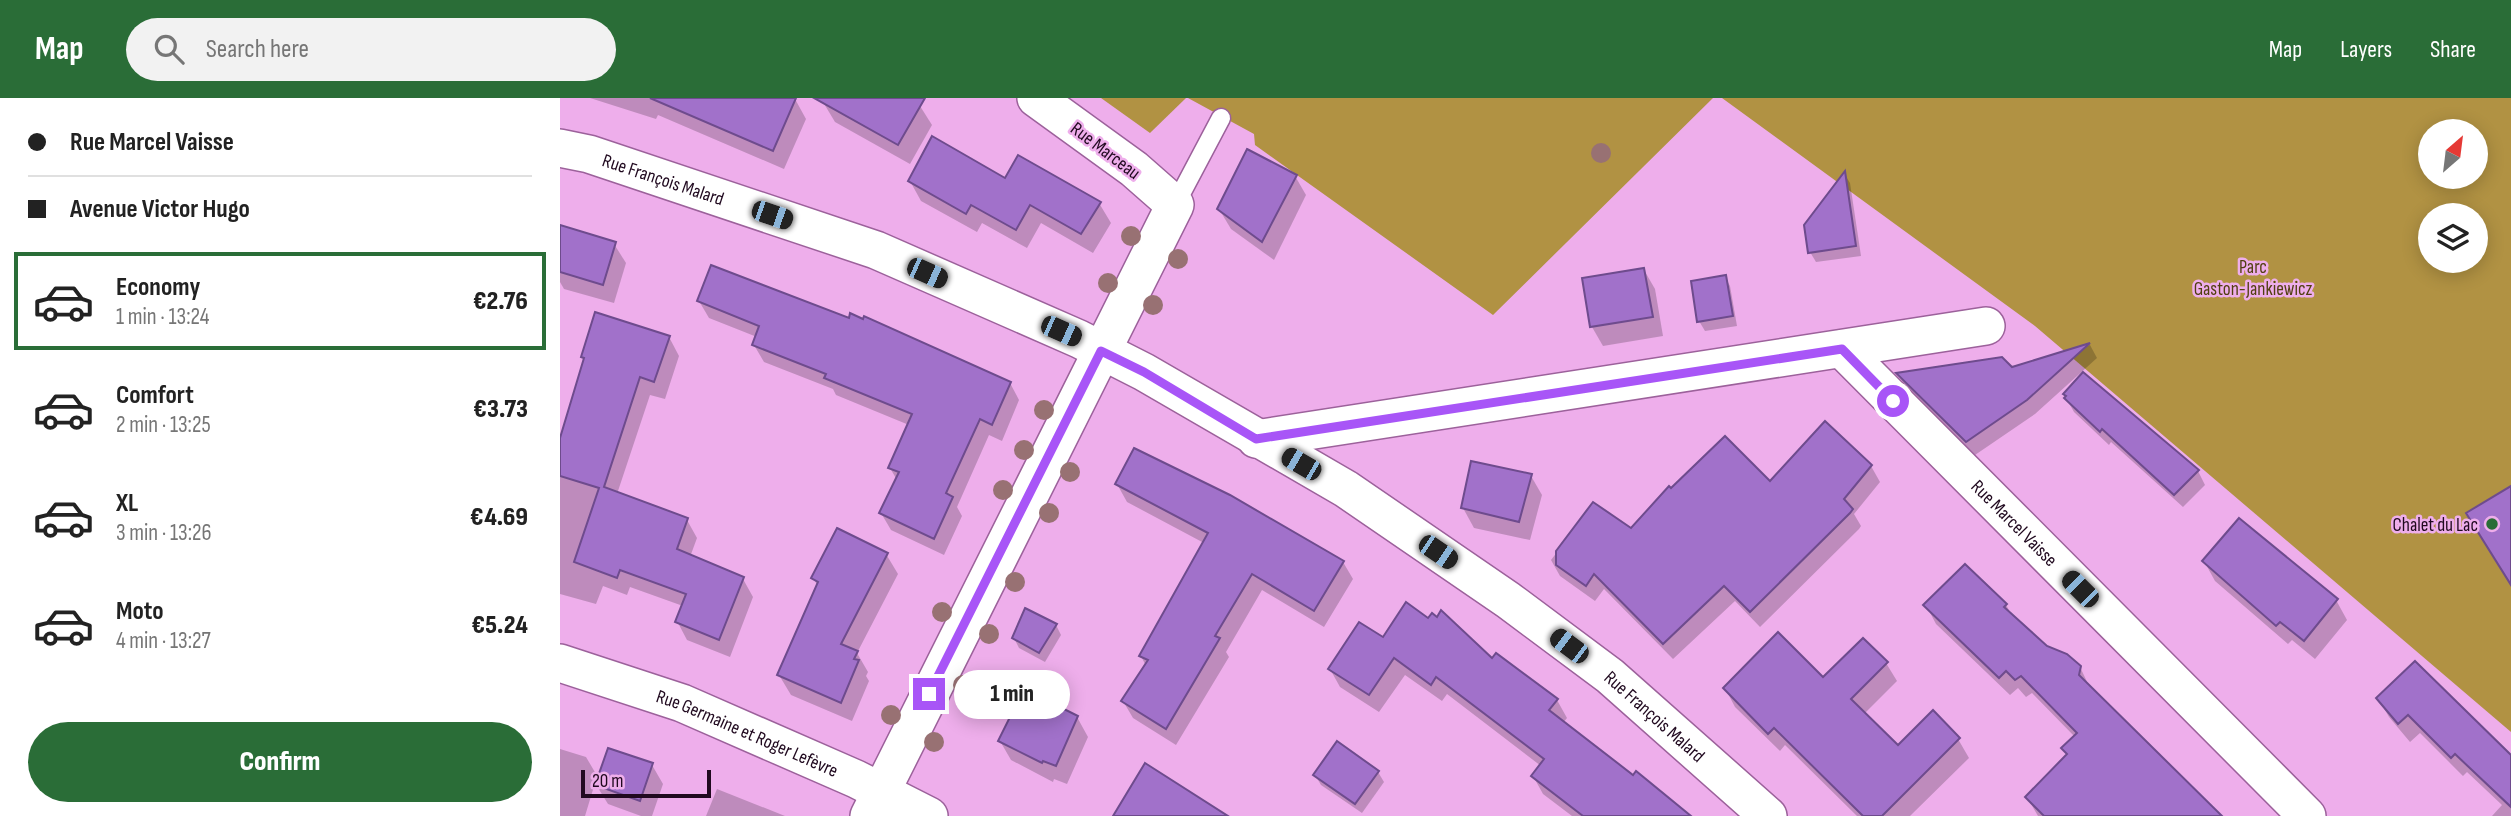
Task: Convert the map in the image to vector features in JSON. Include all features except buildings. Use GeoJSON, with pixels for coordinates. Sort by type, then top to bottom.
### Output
{"type":"FeatureCollection","features":[{"type":"Feature","properties":{"kind":"street","name":"Rue Marceau"},"geometry":{"type":"LineString","coordinates":[[1036,98],[1134,169],[1175,205]]}},
{"type":"Feature","properties":{"kind":"street","name":"Rue François Malard"},"geometry":{"type":"LineString","coordinates":[[560,148],[589,154],[876,250],[1144,372],[1346,489],[1518,607],[1610,676],[1768,816]]}},
{"type":"Feature","properties":{"kind":"street"},"geometry":{"type":"LineString","coordinates":[[875,804],[1175,205]]}},
{"type":"Feature","properties":{"kind":"street"},"geometry":{"type":"LineString","coordinates":[[1256,439],[1986,326]]}},
{"type":"Feature","properties":{"kind":"street","name":"Rue Marcel Vaisse"},"geometry":{"type":"LineString","coordinates":[[1842,349],[2307,816]]}},
{"type":"Feature","properties":{"kind":"street","name":"Rue Germaine et Roger Lefèvre"},"geometry":{"type":"LineString","coordinates":[[560,663],[682,703],[875,804],[929,816]]}},
{"type":"Feature","properties":{"kind":"lane"},"geometry":{"type":"LineString","coordinates":[[1175,205],[1221,118]]}},
{"type":"Feature","properties":{"kind":"green space"},"geometry":{"type":"Polygon","coordinates":[[[1101,98],[1186,98],[1150,133],[1101,98]]]}},
{"type":"Feature","properties":{"kind":"green space"},"geometry":{"type":"Polygon","coordinates":[[[1188,98],[1713,98],[1493,315],[1255,145],[1254,134],[1188,98]]]}},
{"type":"Feature","properties":{"kind":"green space","name":"Parc Gaston-Jankiewicz"},"geometry":{"type":"Polygon","coordinates":[[[1722,98],[2511,98],[2511,732],[2035,326],[1722,98]]]}},
{"type":"Feature","properties":{"kind":"place","name":"Chalet du Lac"},"geometry":{"type":"Point","coordinates":[2492,524]}},
{"type":"Feature","properties":{"kind":"route"},"geometry":{"type":"LineString","coordinates":[[929,694],[1101,351],[1144,372],[1256,439],[1842,349],[1893,401]]}}]}
